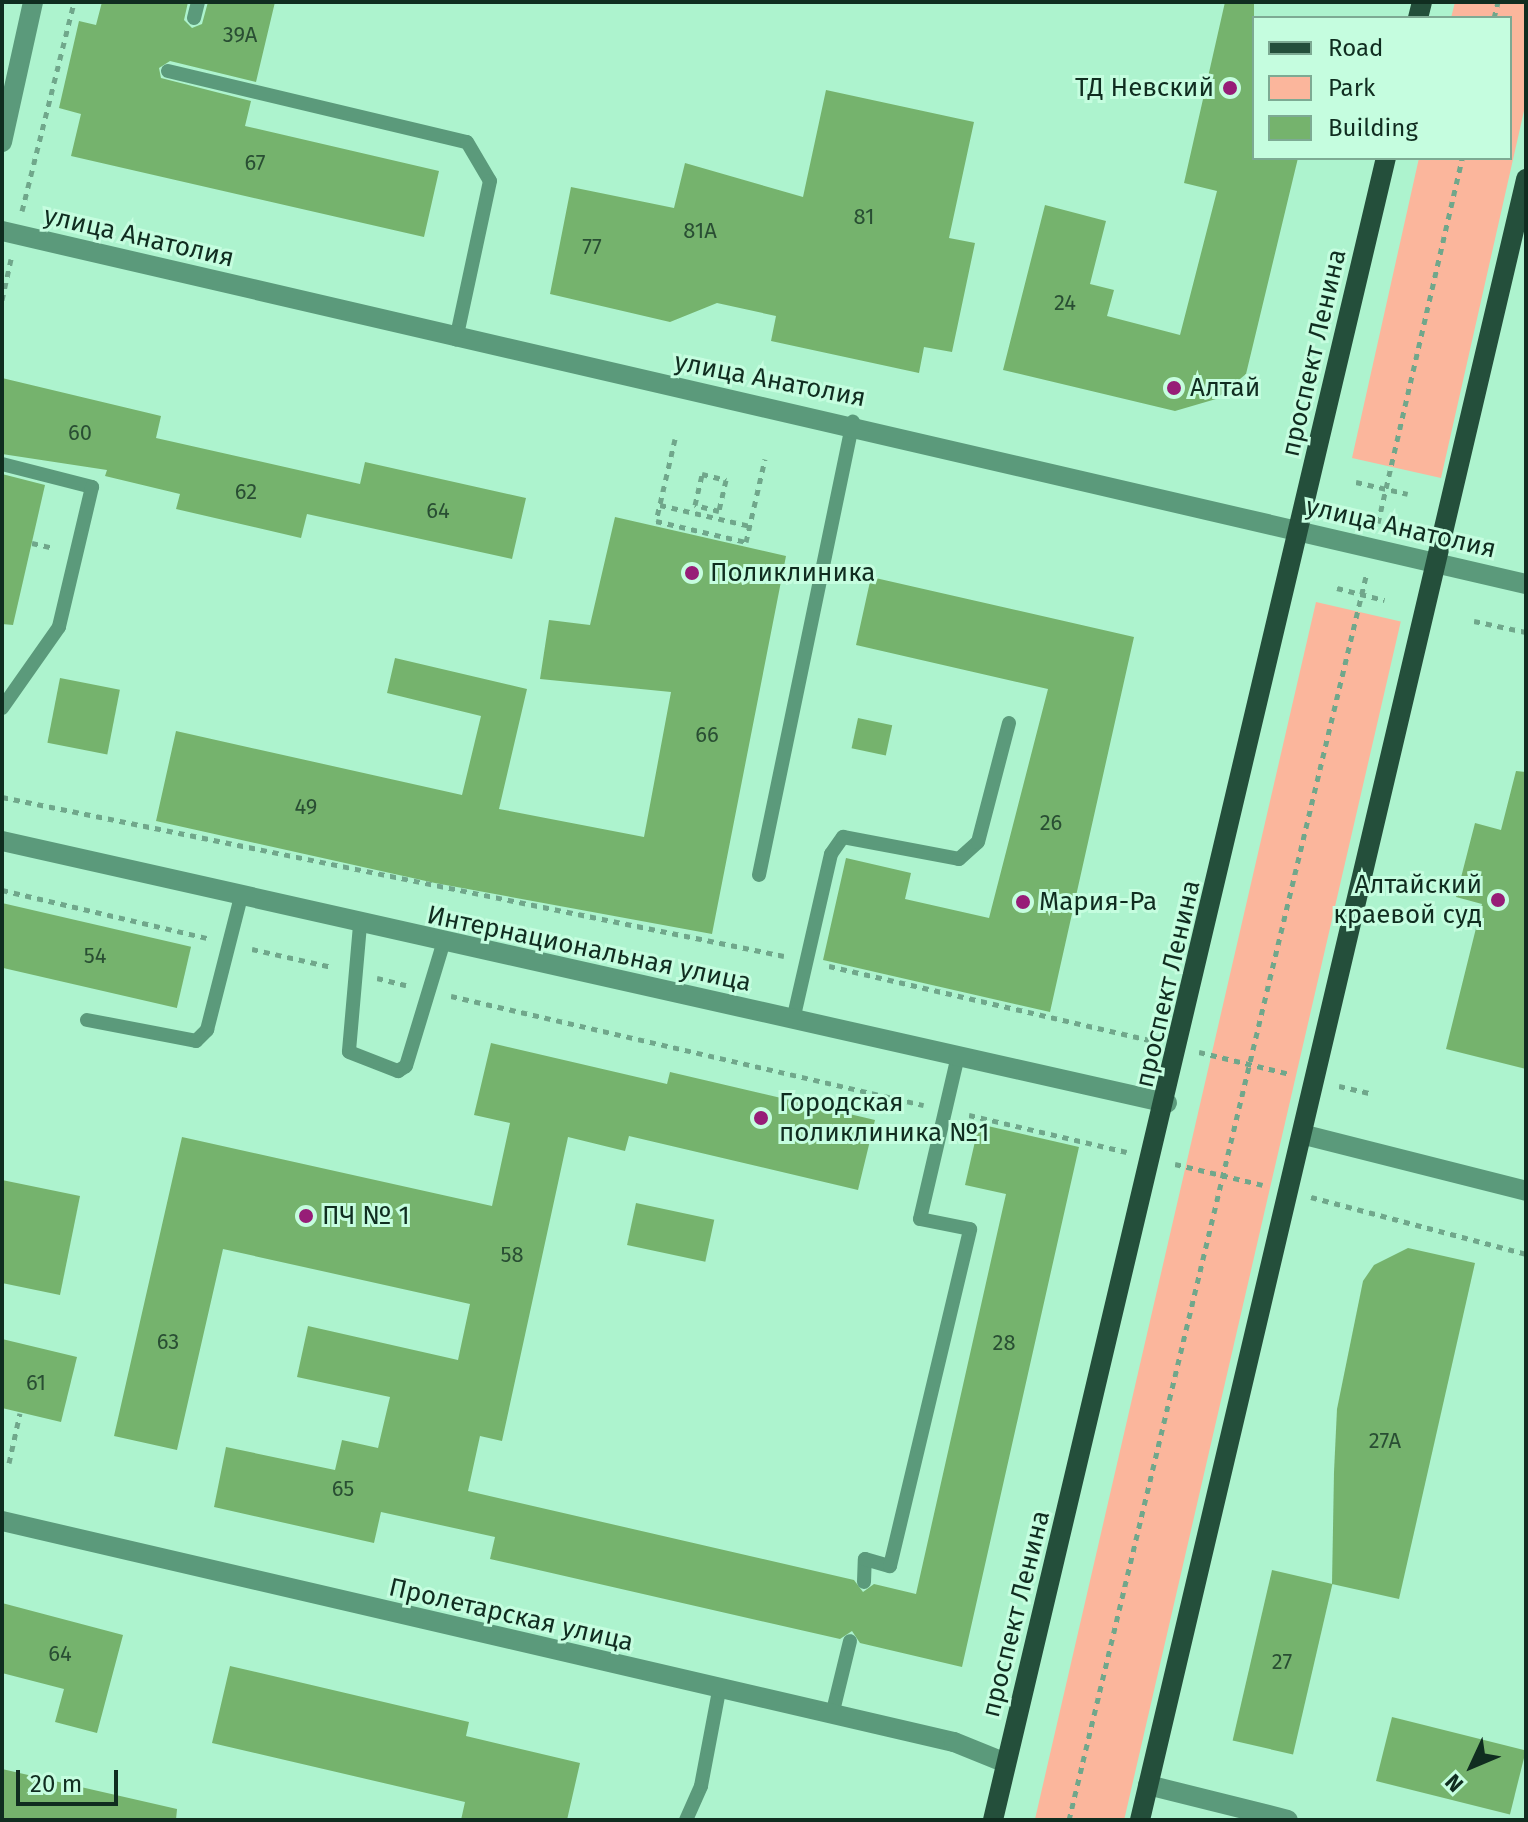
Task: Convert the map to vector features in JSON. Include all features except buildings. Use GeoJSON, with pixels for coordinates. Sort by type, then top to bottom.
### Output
{"type":"FeatureCollection","features":[{"type":"Feature","properties":{"kind":"main road","name":"проспект Ленина"},"geometry":{"type":"LineString","coordinates":[[993,1820],[1154,1158],[1386,160]]}},
{"type":"Feature","properties":{"kind":"main road"},"geometry":{"type":"LineString","coordinates":[[1140,1820],[1318,1081],[1526,179]]}},
{"type":"Feature","properties":{"kind":"street"},"geometry":{"type":"LineString","coordinates":[[2,142],[33,2]]}},
{"type":"Feature","properties":{"kind":"street","name":"улица Анатолия"},"geometry":{"type":"LineString","coordinates":[[9,233],[456,339],[853,422],[1526,584]]}},
{"type":"Feature","properties":{"kind":"street","name":"Интернациональная улица"},"geometry":{"type":"LineString","coordinates":[[2,841],[443,944],[1167,1103]]}},
{"type":"Feature","properties":{"kind":"street"},"geometry":{"type":"LineString","coordinates":[[1305,1135],[1526,1191]]}},
{"type":"Feature","properties":{"kind":"street","name":"Пролетарская улица"},"geometry":{"type":"LineString","coordinates":[[2,1521],[719,1691],[954,1742],[1006,1763]]}},
{"type":"Feature","properties":{"kind":"street"},"geometry":{"type":"LineString","coordinates":[[1148,1785],[1288,1820]]}},
{"type":"Feature","properties":{"kind":"lane"},"geometry":{"type":"LineString","coordinates":[[194,18],[198,2]]}},
{"type":"Feature","properties":{"kind":"lane"},"geometry":{"type":"LineString","coordinates":[[168,71],[467,142],[490,181],[456,339]]}},
{"type":"Feature","properties":{"kind":"lane"},"geometry":{"type":"LineString","coordinates":[[759,875],[853,422]]}},
{"type":"Feature","properties":{"kind":"lane"},"geometry":{"type":"LineString","coordinates":[[2,464],[92,487],[59,627],[2,708]]}},
{"type":"Feature","properties":{"kind":"lane"},"geometry":{"type":"LineString","coordinates":[[793,1020],[831,854],[843,837],[938,858],[959,859],[978,842],[1009,723]]}},
{"type":"Feature","properties":{"kind":"lane"},"geometry":{"type":"LineString","coordinates":[[87,1020],[196,1041],[207,1030],[241,897]]}},
{"type":"Feature","properties":{"kind":"lane"},"geometry":{"type":"LineString","coordinates":[[360,925],[349,1052],[398,1071],[406,1066],[443,944]]}},
{"type":"Feature","properties":{"kind":"lane"},"geometry":{"type":"LineString","coordinates":[[864,1582],[865,1559],[890,1566],[970,1229],[920,1219],[958,1056]]}},
{"type":"Feature","properties":{"kind":"lane"},"geometry":{"type":"LineString","coordinates":[[832,1715],[850,1641]]}},
{"type":"Feature","properties":{"kind":"lane"},"geometry":{"type":"LineString","coordinates":[[686,1820],[701,1786],[719,1691]]}},
{"type":"Feature","properties":{"kind":"path"},"geometry":{"type":"LineString","coordinates":[[2,300],[9,233],[74,2]]}},
{"type":"Feature","properties":{"kind":"path"},"geometry":{"type":"LineString","coordinates":[[1069,1820],[1462,160]]}},
{"type":"Feature","properties":{"kind":"path"},"geometry":{"type":"LineString","coordinates":[[675,439],[656,521],[701,534],[746,542],[765,459]]}},
{"type":"Feature","properties":{"kind":"path"},"geometry":{"type":"LineString","coordinates":[[702,474],[726,480],[719,511],[707,508],[695,505],[702,474]]}},
{"type":"Feature","properties":{"kind":"path"},"geometry":{"type":"LineString","coordinates":[[1356,482],[1408,494]]}},
{"type":"Feature","properties":{"kind":"path"},"geometry":{"type":"LineString","coordinates":[[660,505],[750,526]]}},
{"type":"Feature","properties":{"kind":"path"},"geometry":{"type":"LineString","coordinates":[[705,516],[707,508]]}},
{"type":"Feature","properties":{"kind":"path"},"geometry":{"type":"LineString","coordinates":[[1337,588],[1384,600]]}},
{"type":"Feature","properties":{"kind":"path"},"geometry":{"type":"LineString","coordinates":[[1474,621],[1526,632]]}},
{"type":"Feature","properties":{"kind":"path"},"geometry":{"type":"LineString","coordinates":[[2,797],[807,961],[1369,1093]]}},
{"type":"Feature","properties":{"kind":"path"},"geometry":{"type":"LineString","coordinates":[[2,890],[1154,1158],[1526,1254]]}},
{"type":"Feature","properties":{"kind":"path"},"geometry":{"type":"LineString","coordinates":[[9,1463],[20,1413]]}},
{"type":"Feature","properties":{"kind":"green space"},"geometry":{"type":"Polygon","coordinates":[[[1455,2],[1526,2],[1526,102],[1441,478],[1352,458],[1419,160],[1512,160],[1512,16],[1452,16],[1455,2]]]}},
{"type":"Feature","properties":{"kind":"green space"},"geometry":{"type":"Polygon","coordinates":[[[1316,602],[1401,622],[1124,1820],[1035,1820],[1316,602]]]}},
{"type":"Feature","properties":{"kind":"place","name":"ТД Невский"},"geometry":{"type":"Point","coordinates":[1230,88]}},
{"type":"Feature","properties":{"kind":"place","name":"Алтай"},"geometry":{"type":"Point","coordinates":[1174,388]}},
{"type":"Feature","properties":{"kind":"place","name":"Поликлиника"},"geometry":{"type":"Point","coordinates":[692,573]}},
{"type":"Feature","properties":{"kind":"place","name":"Алтайский краевой суд"},"geometry":{"type":"Point","coordinates":[1498,900]}},
{"type":"Feature","properties":{"kind":"place","name":"Мария-Ра"},"geometry":{"type":"Point","coordinates":[1023,902]}},
{"type":"Feature","properties":{"kind":"place","name":"Городская поликлиника №1"},"geometry":{"type":"Point","coordinates":[761,1118]}},
{"type":"Feature","properties":{"kind":"place","name":"ПЧ № 1"},"geometry":{"type":"Point","coordinates":[306,1216]}}]}
